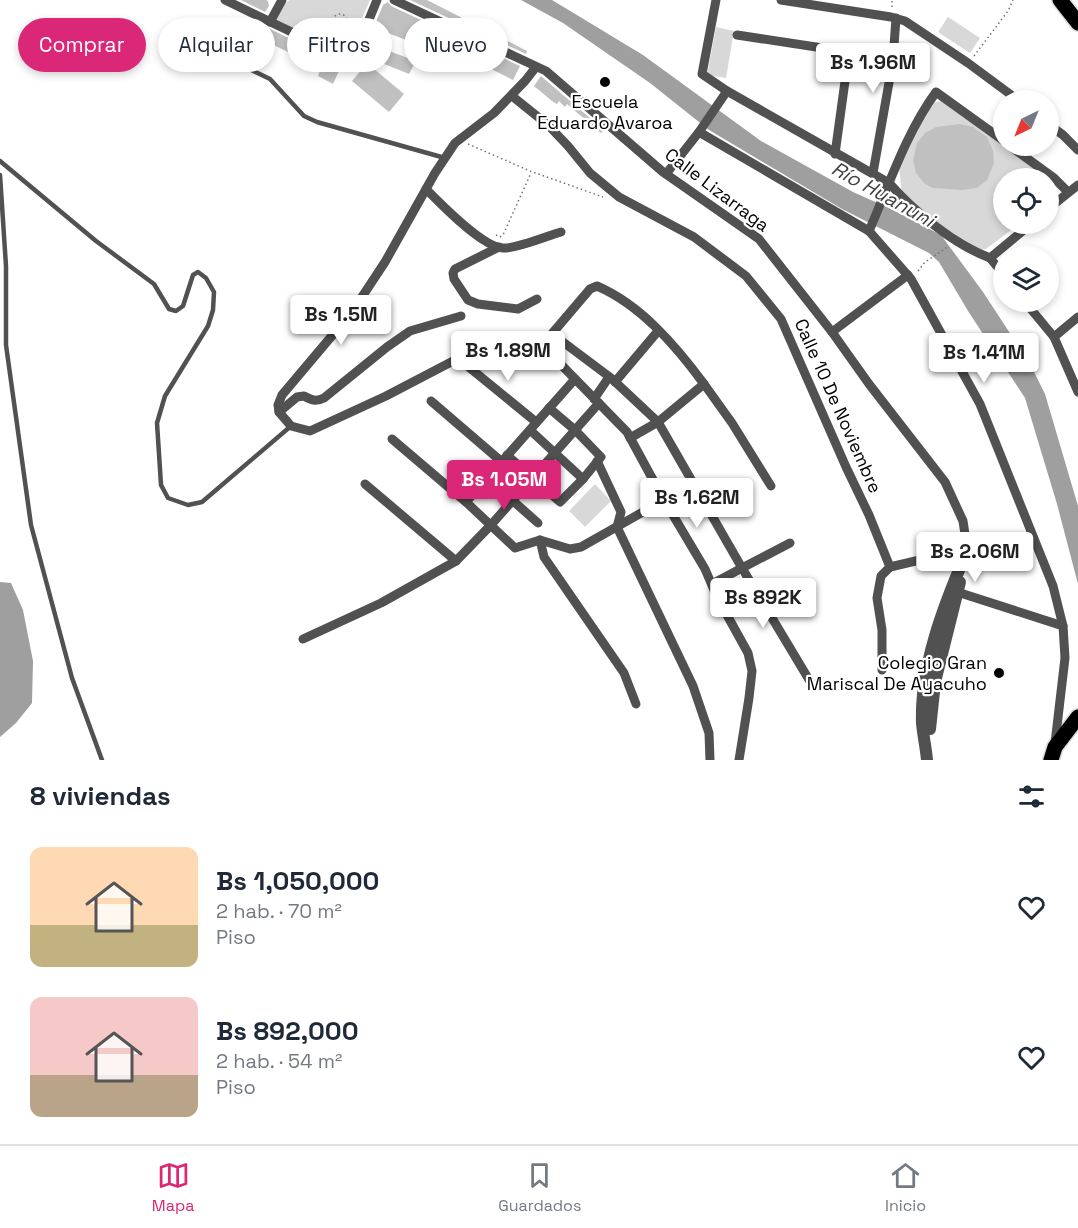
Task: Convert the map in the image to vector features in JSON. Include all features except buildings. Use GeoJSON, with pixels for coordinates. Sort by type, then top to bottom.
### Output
{"type":"FeatureCollection","features":[{"type":"Feature","properties":{"kind":"main road"},"geometry":{"type":"LineString","coordinates":[[1060,0],[1078,23]]}},
{"type":"Feature","properties":{"kind":"main road"},"geometry":{"type":"LineString","coordinates":[[1053,754],[1078,717]]}},
{"type":"Feature","properties":{"kind":"street"},"geometry":{"type":"LineString","coordinates":[[225,0],[260,17]]}},
{"type":"Feature","properties":{"kind":"street"},"geometry":{"type":"LineString","coordinates":[[272,18],[280,0]]}},
{"type":"Feature","properties":{"kind":"street"},"geometry":{"type":"LineString","coordinates":[[275,24],[352,61],[377,0]]}},
{"type":"Feature","properties":{"kind":"street","name":"Calle Lizarraga"},"geometry":{"type":"LineString","coordinates":[[394,0],[546,71],[666,174],[759,239],[945,482],[963,521],[966,541],[965,556]]}},
{"type":"Feature","properties":{"kind":"street"},"geometry":{"type":"LineString","coordinates":[[716,0],[702,74],[727,92],[889,183],[909,205],[962,244],[993,262]]}},
{"type":"Feature","properties":{"kind":"street"},"geometry":{"type":"LineString","coordinates":[[781,0],[905,21],[1004,90]]}},
{"type":"Feature","properties":{"kind":"street"},"geometry":{"type":"LineString","coordinates":[[873,173],[893,60],[896,18]]}},
{"type":"Feature","properties":{"kind":"street"},"geometry":{"type":"LineString","coordinates":[[737,35],[849,52],[835,154]]}},
{"type":"Feature","properties":{"kind":"street"},"geometry":{"type":"LineString","coordinates":[[536,67],[512,96],[495,113],[460,139],[445,158],[358,304],[282,395],[278,405],[279,412],[291,426],[310,430],[460,358],[550,336],[590,290],[597,286],[610,292],[682,354],[732,423],[771,486]]}},
{"type":"Feature","properties":{"kind":"street"},"geometry":{"type":"LineString","coordinates":[[666,174],[727,92]]}},
{"type":"Feature","properties":{"kind":"street"},"geometry":{"type":"LineString","coordinates":[[871,228],[889,183],[928,103],[936,92],[993,133]]}},
{"type":"Feature","properties":{"kind":"street","name":"Calle 10 De Noviembre"},"geometry":{"type":"LineString","coordinates":[[512,96],[548,125],[590,173],[619,197],[694,237],[746,276],[781,319],[890,567]]}},
{"type":"Feature","properties":{"kind":"street"},"geometry":{"type":"LineString","coordinates":[[700,129],[871,228],[910,277],[980,404],[1053,586],[1064,626],[1065,658],[1053,754]]}},
{"type":"Feature","properties":{"kind":"street"},"geometry":{"type":"LineString","coordinates":[[1059,134],[1078,150]]}},
{"type":"Feature","properties":{"kind":"street"},"geometry":{"type":"LineString","coordinates":[[1024,156],[1054,178],[1068,192]]}},
{"type":"Feature","properties":{"kind":"street"},"geometry":{"type":"LineString","coordinates":[[1059,200],[1078,185]]}},
{"type":"Feature","properties":{"kind":"street"},"geometry":{"type":"LineString","coordinates":[[426,189],[476,234],[490,244],[499,247],[510,247],[561,232]]}},
{"type":"Feature","properties":{"kind":"street"},"geometry":{"type":"LineString","coordinates":[[990,258],[1019,234]]}},
{"type":"Feature","properties":{"kind":"street"},"geometry":{"type":"LineString","coordinates":[[499,247],[455,269],[454,279],[468,300],[478,304],[518,309],[537,299]]}},
{"type":"Feature","properties":{"kind":"street"},"geometry":{"type":"LineString","coordinates":[[832,332],[910,277]]}},
{"type":"Feature","properties":{"kind":"street"},"geometry":{"type":"LineString","coordinates":[[1033,312],[1054,337],[1078,392]]}},
{"type":"Feature","properties":{"kind":"street"},"geometry":{"type":"LineString","coordinates":[[279,412],[297,397],[304,396],[310,400],[324,398],[410,331],[461,316]]}},
{"type":"Feature","properties":{"kind":"street"},"geometry":{"type":"LineString","coordinates":[[1054,337],[1078,317]]}},
{"type":"Feature","properties":{"kind":"street"},"geometry":{"type":"LineString","coordinates":[[303,639],[381,603],[456,561],[555,453],[612,380],[658,331]]}},
{"type":"Feature","properties":{"kind":"street"},"geometry":{"type":"LineString","coordinates":[[550,336],[559,339],[612,380],[658,422],[811,683]]}},
{"type":"Feature","properties":{"kind":"street"},"geometry":{"type":"LineString","coordinates":[[537,340],[630,438],[705,569],[748,654],[752,671],[739,760]]}},
{"type":"Feature","properties":{"kind":"street"},"geometry":{"type":"LineString","coordinates":[[460,358],[533,426],[555,453],[583,479]]}},
{"type":"Feature","properties":{"kind":"street"},"geometry":{"type":"LineString","coordinates":[[466,502],[575,379]]}},
{"type":"Feature","properties":{"kind":"street"},"geometry":{"type":"LineString","coordinates":[[630,438],[658,422],[704,384]]}},
{"type":"Feature","properties":{"kind":"street"},"geometry":{"type":"LineString","coordinates":[[431,401],[533,477],[560,502],[601,457],[575,430],[549,408]]}},
{"type":"Feature","properties":{"kind":"street"},"geometry":{"type":"LineString","coordinates":[[392,440],[466,502],[515,548],[540,540],[570,549],[581,547],[664,500]]}},
{"type":"Feature","properties":{"kind":"street"},"geometry":{"type":"LineString","coordinates":[[597,461],[621,512],[617,527],[693,686],[709,733],[710,760]]}},
{"type":"Feature","properties":{"kind":"street"},"geometry":{"type":"LineString","coordinates":[[487,478],[538,523]]}},
{"type":"Feature","properties":{"kind":"street"},"geometry":{"type":"LineString","coordinates":[[365,484],[456,561]]}},
{"type":"Feature","properties":{"kind":"street"},"geometry":{"type":"LineString","coordinates":[[540,540],[544,557],[624,673],[636,704]]}},
{"type":"Feature","properties":{"kind":"street"},"geometry":{"type":"LineString","coordinates":[[712,584],[790,543]]}},
{"type":"Feature","properties":{"kind":"street"},"geometry":{"type":"LineString","coordinates":[[882,670],[882,630],[877,598],[881,576],[890,567],[941,555],[965,556],[954,591],[935,682],[930,725],[934,760]]}},
{"type":"Feature","properties":{"kind":"street"},"geometry":{"type":"LineString","coordinates":[[954,591],[1064,626]]}},
{"type":"Feature","properties":{"kind":"street"},"geometry":{"type":"LineString","coordinates":[[927,760],[922,723],[925,680],[943,605],[954,591]]}},
{"type":"Feature","properties":{"kind":"lane"},"geometry":{"type":"LineString","coordinates":[[260,17],[235,62],[270,79],[304,116],[317,122],[445,158]]}},
{"type":"Feature","properties":{"kind":"lane"},"geometry":{"type":"LineString","coordinates":[[0,161],[96,242],[154,284],[169,309],[176,310],[183,306],[192,275],[198,272],[206,278],[214,292],[213,310],[208,326],[165,396],[157,423],[161,485],[168,498],[188,505],[202,502],[291,426]]}},
{"type":"Feature","properties":{"kind":"lane"},"geometry":{"type":"LineString","coordinates":[[0,175],[6,266],[6,345],[31,525],[72,678],[102,760]]}},
{"type":"Feature","properties":{"kind":"path"},"geometry":{"type":"LineString","coordinates":[[968,63],[1008,11],[1013,0]]}},
{"type":"Feature","properties":{"kind":"path"},"geometry":{"type":"LineString","coordinates":[[340,13],[346,16],[348,21],[340,28],[334,26],[333,21],[335,15],[340,13]]}},
{"type":"Feature","properties":{"kind":"path"},"geometry":{"type":"LineString","coordinates":[[460,139],[492,156],[609,199]]}},
{"type":"Feature","properties":{"kind":"path"},"geometry":{"type":"LineString","coordinates":[[489,233],[500,237],[503,235],[532,172]]}},
{"type":"Feature","properties":{"kind":"path"},"geometry":{"type":"LineString","coordinates":[[910,277],[949,246]]}},
{"type":"Feature","properties":{"kind":"shaded area"},"geometry":{"type":"Polygon","coordinates":[[[290,0],[370,0],[362,18],[287,18],[287,26],[276,20],[285,3],[290,0]]]}},
{"type":"Feature","properties":{"kind":"shaded area"},"geometry":{"type":"Polygon","coordinates":[[[521,0],[552,0],[643,55],[761,141],[853,192],[941,235],[983,292],[993,307],[993,312],[996,312],[1030,364],[1045,394],[1078,506],[1078,584],[1025,398],[939,262],[929,253],[842,209],[709,130],[650,83],[563,23],[521,0]]]}},
{"type":"Feature","properties":{"kind":"shaded area"},"geometry":{"type":"Polygon","coordinates":[[[948,17],[980,38],[970,53],[938,32],[948,17]]]}},
{"type":"Feature","properties":{"kind":"shaded area"},"geometry":{"type":"Polygon","coordinates":[[[716,27],[734,31],[726,78],[707,75],[716,27]]]}},
{"type":"Feature","properties":{"kind":"shaded area"},"geometry":{"type":"Polygon","coordinates":[[[941,101],[993,139],[993,156],[1017,156],[1033,168],[993,168],[993,234],[1006,234],[986,249],[975,250],[902,196],[899,166],[931,103],[941,101]]]}},
{"type":"Feature","properties":{"kind":"shaded area"},"geometry":{"type":"Polygon","coordinates":[[[595,484],[611,501],[585,527],[569,511],[595,484]]]}},
{"type":"Feature","properties":{"kind":"shaded area"},"geometry":{"type":"Polygon","coordinates":[[[0,582],[11,583],[23,610],[33,661],[32,703],[16,723],[0,737],[0,582]]]}},
{"type":"Feature","properties":{"kind":"place","name":"Escuela Eduardo Avaroa"},"geometry":{"type":"Point","coordinates":[605,82]}},
{"type":"Feature","properties":{"kind":"place","name":"Colegio Gran Mariscal De Ayacuho"},"geometry":{"type":"Point","coordinates":[999,673]}},
{"type":"Feature","properties":{"kind":"water label","name":"Río Huanuni"},"geometry":{"type":"Point","coordinates":[883,194]}}]}
